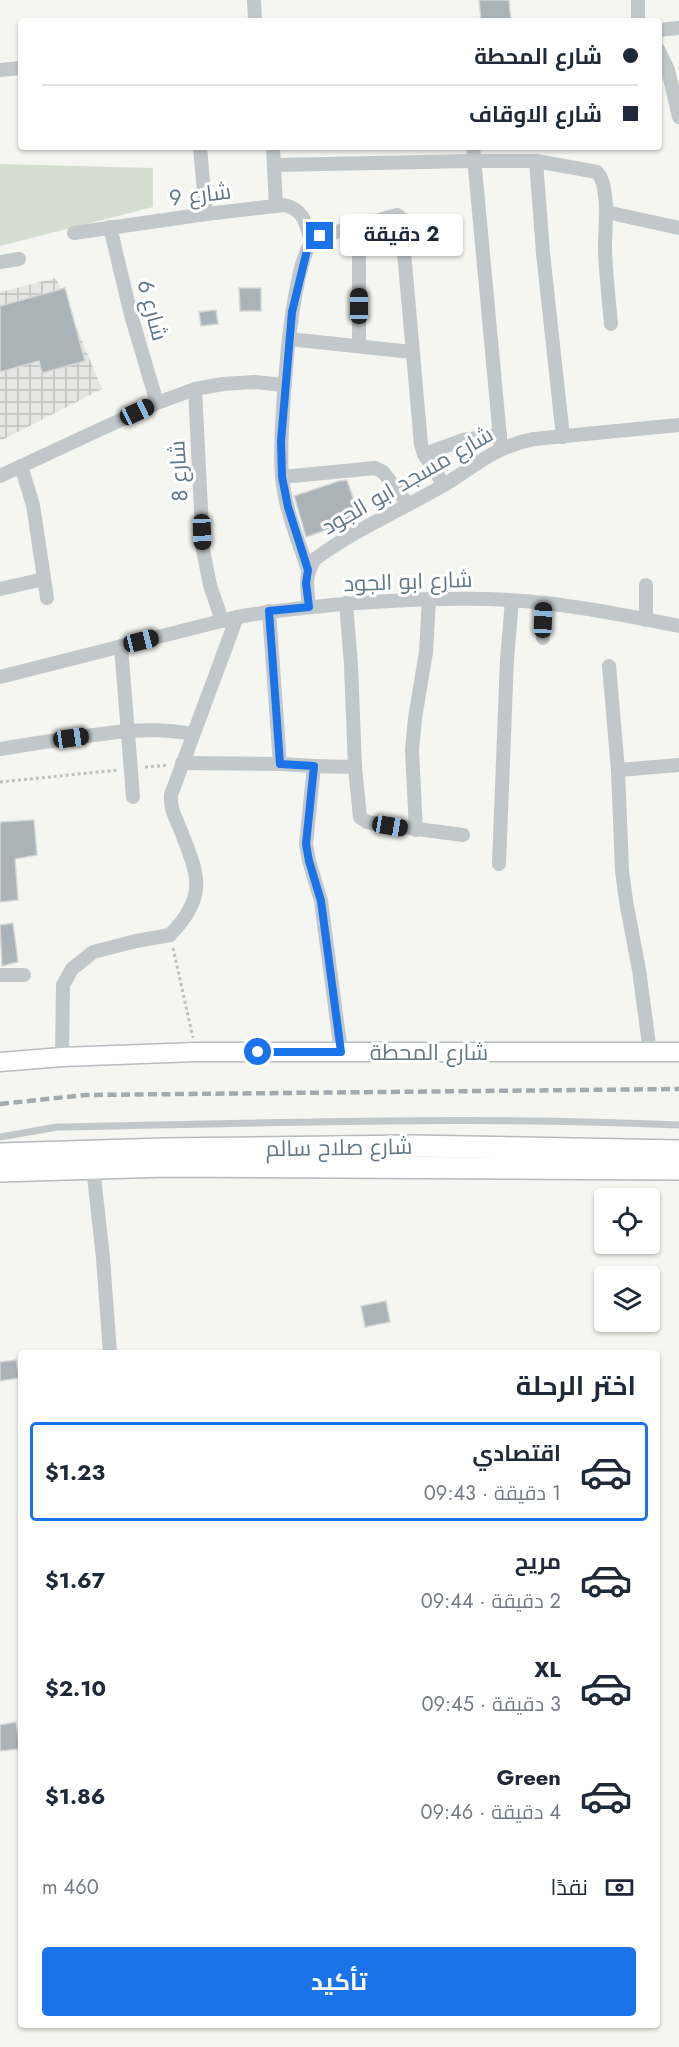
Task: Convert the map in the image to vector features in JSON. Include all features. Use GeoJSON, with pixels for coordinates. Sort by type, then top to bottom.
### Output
{"type":"FeatureCollection","features":[{"type":"Feature","properties":{"kind":"main road","name":"شارع المحطة"},"geometry":{"type":"LineString","coordinates":[[0,1062],[62,1057],[196,1052],[679,1052]]}},
{"type":"Feature","properties":{"kind":"main road","name":"شارع صلاح سالم"},"geometry":{"type":"LineString","coordinates":[[1,1167],[165,1149],[412,1146],[679,1151]]}},
{"type":"Feature","properties":{"kind":"main road","name":"شارع صلاح سالم"},"geometry":{"type":"LineString","coordinates":[[1,1167],[679,1169]]}},
{"type":"Feature","properties":{"kind":"street"},"geometry":{"type":"LineString","coordinates":[[254,0],[255,18]]}},
{"type":"Feature","properties":{"kind":"street"},"geometry":{"type":"LineString","coordinates":[[638,0],[638,18]]}},
{"type":"Feature","properties":{"kind":"street"},"geometry":{"type":"LineString","coordinates":[[662,30],[679,28]]}},
{"type":"Feature","properties":{"kind":"street"},"geometry":{"type":"LineString","coordinates":[[662,57],[668,70],[679,117]]}},
{"type":"Feature","properties":{"kind":"street"},"geometry":{"type":"LineString","coordinates":[[0,69],[18,68]]}},
{"type":"Feature","properties":{"kind":"street"},"geometry":{"type":"LineString","coordinates":[[200,150],[206,214]]}},
{"type":"Feature","properties":{"kind":"street"},"geometry":{"type":"LineString","coordinates":[[273,150],[276,206]]}},
{"type":"Feature","properties":{"kind":"street"},"geometry":{"type":"LineString","coordinates":[[274,165],[473,154],[536,161],[597,172],[602,182],[606,212],[605,245],[611,324]]}},
{"type":"Feature","properties":{"kind":"street"},"geometry":{"type":"LineString","coordinates":[[424,454],[463,440],[500,441],[473,154]]}},
{"type":"Feature","properties":{"kind":"street"},"geometry":{"type":"LineString","coordinates":[[536,161],[543,253],[563,437]]}},
{"type":"Feature","properties":{"kind":"street","name":"شارع 9"},"geometry":{"type":"LineString","coordinates":[[74,232],[276,206],[293,207],[300,212],[310,241]]}},
{"type":"Feature","properties":{"kind":"street"},"geometry":{"type":"LineString","coordinates":[[606,212],[679,228]]}},
{"type":"Feature","properties":{"kind":"street"},"geometry":{"type":"LineString","coordinates":[[309,607],[306,583],[308,570],[288,507],[282,477],[281,441],[292,312],[308,246],[315,238],[397,215],[401,218],[419,431],[424,454],[444,485]]}},
{"type":"Feature","properties":{"kind":"street"},"geometry":{"type":"LineString","coordinates":[[359,225],[359,346]]}},
{"type":"Feature","properties":{"kind":"street","name":"شارع 6"},"geometry":{"type":"LineString","coordinates":[[110,227],[157,403]]}},
{"type":"Feature","properties":{"kind":"street"},"geometry":{"type":"LineString","coordinates":[[0,262],[19,259]]}},
{"type":"Feature","properties":{"kind":"street"},"geometry":{"type":"LineString","coordinates":[[289,339],[412,352]]}},
{"type":"Feature","properties":{"kind":"street"},"geometry":{"type":"LineString","coordinates":[[0,476],[157,403],[195,389],[254,382],[285,385]]}},
{"type":"Feature","properties":{"kind":"street","name":"شارع 8"},"geometry":{"type":"LineString","coordinates":[[195,389],[203,550],[208,576],[222,621]]}},
{"type":"Feature","properties":{"kind":"street","name":"شارع مسجد ابو الجود"},"geometry":{"type":"LineString","coordinates":[[308,570],[315,559],[325,551],[444,485],[500,441],[517,442],[679,425]]}},
{"type":"Feature","properties":{"kind":"street"},"geometry":{"type":"LineString","coordinates":[[21,466],[33,505],[47,598]]}},
{"type":"Feature","properties":{"kind":"street"},"geometry":{"type":"LineString","coordinates":[[282,477],[375,468],[383,472],[408,504]]}},
{"type":"Feature","properties":{"kind":"street"},"geometry":{"type":"LineString","coordinates":[[0,589],[44,579]]}},
{"type":"Feature","properties":{"kind":"street"},"geometry":{"type":"LineString","coordinates":[[646,585],[646,620]]}},
{"type":"Feature","properties":{"kind":"street"},"geometry":{"type":"LineString","coordinates":[[416,830],[412,750],[426,652],[429,599]]}},
{"type":"Feature","properties":{"kind":"street","name":"شارع ابو الجود"},"geometry":{"type":"LineString","coordinates":[[0,677],[237,617],[269,611],[346,603],[429,599],[544,603],[679,626]]}},
{"type":"Feature","properties":{"kind":"street"},"geometry":{"type":"LineString","coordinates":[[499,864],[507,659],[512,601]]}},
{"type":"Feature","properties":{"kind":"street"},"geometry":{"type":"LineString","coordinates":[[346,603],[360,818],[367,822],[463,835]]}},
{"type":"Feature","properties":{"kind":"street"},"geometry":{"type":"LineString","coordinates":[[543,638],[544,603]]}},
{"type":"Feature","properties":{"kind":"street"},"geometry":{"type":"LineString","coordinates":[[269,611],[280,764]]}},
{"type":"Feature","properties":{"kind":"street"},"geometry":{"type":"LineString","coordinates":[[62,1057],[63,985],[72,969],[93,952],[170,934],[196,899],[197,888],[192,861],[171,801],[182,763],[237,617]]}},
{"type":"Feature","properties":{"kind":"street"},"geometry":{"type":"LineString","coordinates":[[121,646],[133,797]]}},
{"type":"Feature","properties":{"kind":"street"},"geometry":{"type":"LineString","coordinates":[[609,666],[618,770],[622,871],[650,1052]]}},
{"type":"Feature","properties":{"kind":"street"},"geometry":{"type":"LineString","coordinates":[[0,749],[128,731],[174,730],[193,734]]}},
{"type":"Feature","properties":{"kind":"street"},"geometry":{"type":"LineString","coordinates":[[182,763],[355,767]]}},
{"type":"Feature","properties":{"kind":"street"},"geometry":{"type":"LineString","coordinates":[[618,770],[679,765]]}},
{"type":"Feature","properties":{"kind":"street"},"geometry":{"type":"LineString","coordinates":[[314,766],[306,844],[321,901],[341,1052]]}},
{"type":"Feature","properties":{"kind":"street"},"geometry":{"type":"LineString","coordinates":[[0,975],[24,975]]}},
{"type":"Feature","properties":{"kind":"street"},"geometry":{"type":"LineString","coordinates":[[93,1168],[110,1350]]}},
{"type":"Feature","properties":{"kind":"lane"},"geometry":{"type":"LineString","coordinates":[[0,1137],[57,1127],[408,1120],[574,1121],[679,1125]]}},
{"type":"Feature","properties":{"kind":"path"},"geometry":{"type":"LineString","coordinates":[[0,782],[182,763]]}},
{"type":"Feature","properties":{"kind":"path"},"geometry":{"type":"LineString","coordinates":[[170,934],[196,1052]]}},
{"type":"Feature","properties":{"kind":"shaded area"},"geometry":{"type":"Polygon","coordinates":[[[0,164],[153,168],[153,207],[0,246],[0,164]]]}},
{"type":"Feature","properties":{"kind":"shaded area"},"geometry":{"type":"Polygon","coordinates":[[[56,278],[102,389],[0,441],[0,292],[56,278]]]}},
{"type":"Feature","properties":{"kind":"building"},"geometry":{"type":"Polygon","coordinates":[[[479,0],[509,0],[511,18],[481,18],[479,0]]]}},
{"type":"Feature","properties":{"kind":"building"},"geometry":{"type":"Polygon","coordinates":[[[65,288],[85,361],[42,373],[39,361],[0,372],[0,306],[65,288]]]}},
{"type":"Feature","properties":{"kind":"building"},"geometry":{"type":"Polygon","coordinates":[[[239,288],[261,288],[261,311],[240,311],[239,288]]]}},
{"type":"Feature","properties":{"kind":"building"},"geometry":{"type":"Polygon","coordinates":[[[216,310],[218,324],[201,326],[199,312],[216,310]]]}},
{"type":"Feature","properties":{"kind":"building"},"geometry":{"type":"Polygon","coordinates":[[[347,480],[360,518],[306,537],[294,496],[347,480]]]}},
{"type":"Feature","properties":{"kind":"building"},"geometry":{"type":"Polygon","coordinates":[[[34,820],[37,855],[15,859],[18,900],[0,902],[0,822],[34,820]]]}},
{"type":"Feature","properties":{"kind":"building"},"geometry":{"type":"Polygon","coordinates":[[[13,923],[18,962],[2,966],[0,925],[13,923]]]}},
{"type":"Feature","properties":{"kind":"building"},"geometry":{"type":"Polygon","coordinates":[[[386,1301],[390,1322],[365,1327],[361,1306],[386,1301]]]}},
{"type":"Feature","properties":{"kind":"building"},"geometry":{"type":"Polygon","coordinates":[[[16,1360],[18,1378],[0,1381],[0,1362],[16,1360]]]}},
{"type":"Feature","properties":{"kind":"building"},"geometry":{"type":"Polygon","coordinates":[[[16,1722],[18,1749],[0,1751],[0,1725],[16,1722]]]}},
{"type":"Feature","properties":{"kind":"railway"},"geometry":{"type":"LineString","coordinates":[[0,1104],[85,1095],[679,1089]]}},
{"type":"Feature","properties":{"kind":"route"},"geometry":{"type":"LineString","coordinates":[[258,1052],[341,1052],[321,901],[306,844],[314,766],[280,764],[269,611],[309,607],[306,583],[308,570],[288,507],[282,477],[281,441],[292,312],[308,246],[310,241],[320,236]]}}]}
